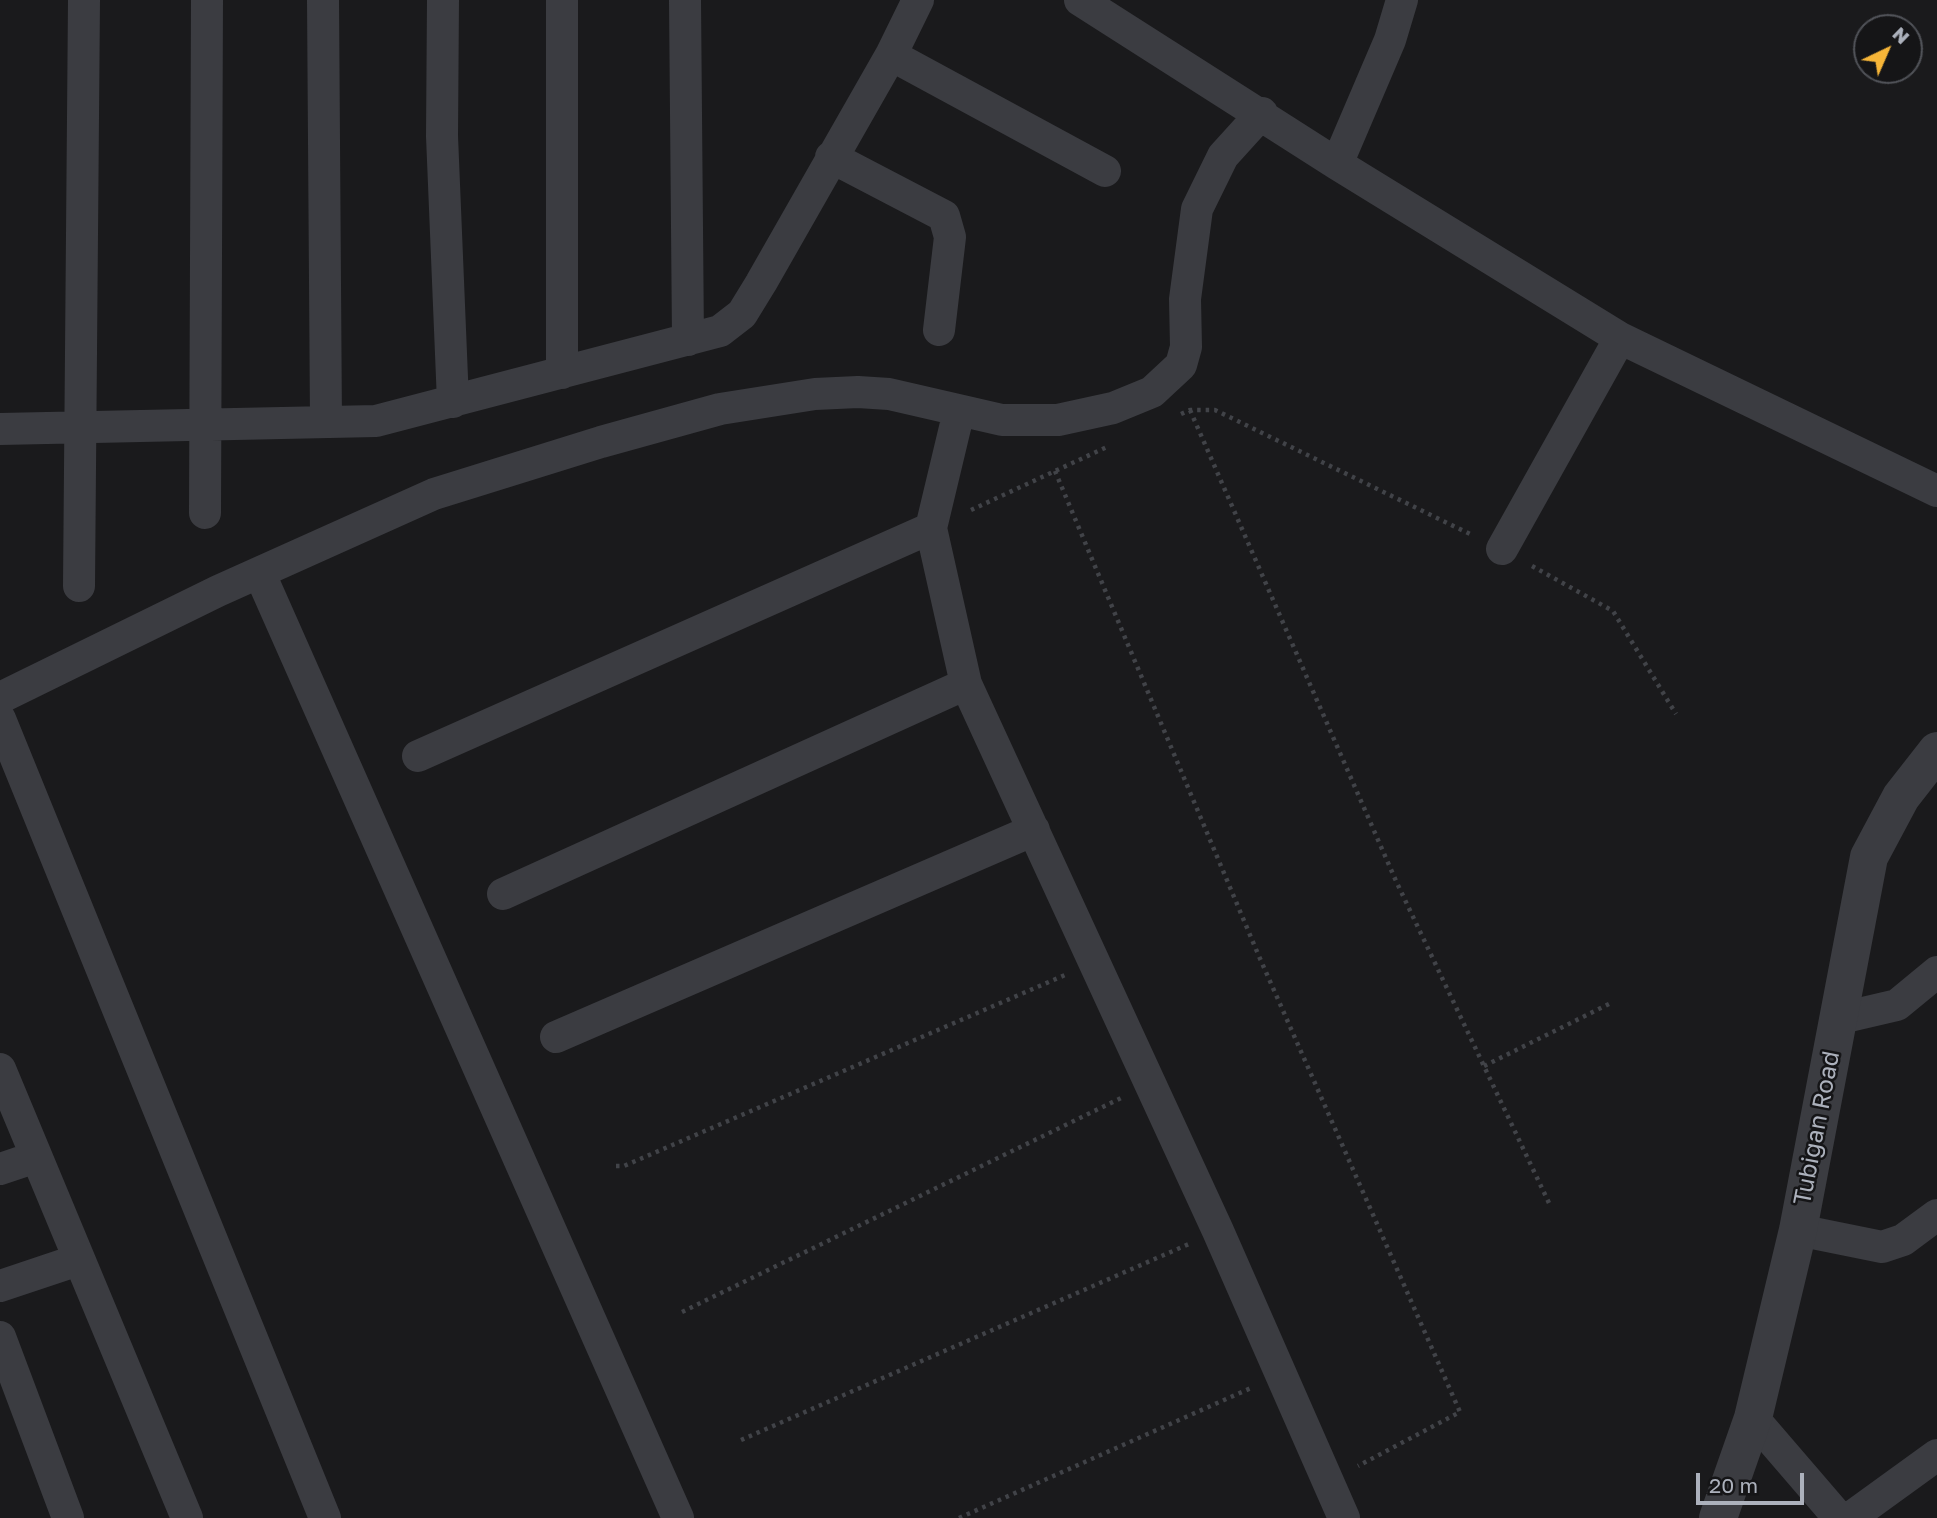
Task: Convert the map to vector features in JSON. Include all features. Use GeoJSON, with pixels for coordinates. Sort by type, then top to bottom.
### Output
{"type":"FeatureCollection","features":[{"type":"Feature","properties":{"kind":"street"},"geometry":{"type":"LineString","coordinates":[[79,586],[84,0]]}},
{"type":"Feature","properties":{"kind":"street"},"geometry":{"type":"LineString","coordinates":[[205,513],[207,0]]}},
{"type":"Feature","properties":{"kind":"street"},"geometry":{"type":"LineString","coordinates":[[323,0],[326,422]]}},
{"type":"Feature","properties":{"kind":"street"},"geometry":{"type":"LineString","coordinates":[[443,0],[442,136],[453,402]]}},
{"type":"Feature","properties":{"kind":"street"},"geometry":{"type":"LineString","coordinates":[[562,0],[562,373]]}},
{"type":"Feature","properties":{"kind":"street"},"geometry":{"type":"LineString","coordinates":[[685,0],[688,340]]}},
{"type":"Feature","properties":{"kind":"street"},"geometry":{"type":"LineString","coordinates":[[0,429],[376,421],[720,331],[742,314],[891,55],[918,0]]}},
{"type":"Feature","properties":{"kind":"street"},"geometry":{"type":"LineString","coordinates":[[1080,0],[1262,113],[1337,164],[1620,338],[1937,491]]}},
{"type":"Feature","properties":{"kind":"street"},"geometry":{"type":"LineString","coordinates":[[1337,164],[1390,40],[1402,0]]}},
{"type":"Feature","properties":{"kind":"street"},"geometry":{"type":"LineString","coordinates":[[891,55],[1105,171]]}},
{"type":"Feature","properties":{"kind":"street"},"geometry":{"type":"LineString","coordinates":[[0,698],[434,494],[601,442],[720,409],[815,394],[858,392],[889,394],[1002,420],[1058,420],[1113,408],[1152,393],[1181,365],[1186,347],[1185,299],[1197,209],[1223,156],[1262,113]]}},
{"type":"Feature","properties":{"kind":"street"},"geometry":{"type":"LineString","coordinates":[[831,157],[944,216],[950,237],[939,330]]}},
{"type":"Feature","properties":{"kind":"street"},"geometry":{"type":"LineString","coordinates":[[1502,549],[1620,338]]}},
{"type":"Feature","properties":{"kind":"street"},"geometry":{"type":"LineString","coordinates":[[959,411],[931,528],[966,684],[1218,1231],[1344,1518]]}},
{"type":"Feature","properties":{"kind":"street"},"geometry":{"type":"LineString","coordinates":[[418,756],[931,528]]}},
{"type":"Feature","properties":{"kind":"street"},"geometry":{"type":"LineString","coordinates":[[260,574],[678,1518]]}},
{"type":"Feature","properties":{"kind":"street"},"geometry":{"type":"LineString","coordinates":[[503,894],[966,684]]}},
{"type":"Feature","properties":{"kind":"street"},"geometry":{"type":"LineString","coordinates":[[0,719],[326,1518]]}},
{"type":"Feature","properties":{"kind":"street","name":"Tubigan Road"},"geometry":{"type":"LineString","coordinates":[[1718,1518],[1753,1419],[1798,1230],[1869,857],[1901,797],[1937,751]]}},
{"type":"Feature","properties":{"kind":"street"},"geometry":{"type":"LineString","coordinates":[[556,1037],[1034,830]]}},
{"type":"Feature","properties":{"kind":"street"},"geometry":{"type":"LineString","coordinates":[[1837,1019],[1897,1004],[1937,972]]}},
{"type":"Feature","properties":{"kind":"street"},"geometry":{"type":"LineString","coordinates":[[0,1069],[187,1518]]}},
{"type":"Feature","properties":{"kind":"street"},"geometry":{"type":"LineString","coordinates":[[0,1169],[36,1157]]}},
{"type":"Feature","properties":{"kind":"street"},"geometry":{"type":"LineString","coordinates":[[1798,1230],[1882,1247],[1903,1240],[1937,1215]]}},
{"type":"Feature","properties":{"kind":"street"},"geometry":{"type":"LineString","coordinates":[[0,1286],[78,1260]]}},
{"type":"Feature","properties":{"kind":"street"},"geometry":{"type":"LineString","coordinates":[[0,1337],[68,1518]]}},
{"type":"Feature","properties":{"kind":"street"},"geometry":{"type":"LineString","coordinates":[[1753,1419],[1839,1518]]}},
{"type":"Feature","properties":{"kind":"street"},"geometry":{"type":"LineString","coordinates":[[1850,1518],[1937,1455]]}},
{"type":"Feature","properties":{"kind":"path"},"geometry":{"type":"LineString","coordinates":[[1189,410],[1396,881],[1549,1203]]}},
{"type":"Feature","properties":{"kind":"path"},"geometry":{"type":"LineString","coordinates":[[1177,416],[1189,410],[1215,410],[1502,549],[1613,611],[1676,714]]}},
{"type":"Feature","properties":{"kind":"path"},"geometry":{"type":"LineString","coordinates":[[931,528],[1116,443]]}},
{"type":"Feature","properties":{"kind":"path"},"geometry":{"type":"LineString","coordinates":[[1055,471],[1258,954],[1460,1412],[1328,1482]]}},
{"type":"Feature","properties":{"kind":"path"},"geometry":{"type":"LineString","coordinates":[[616,1166],[624,1166],[1095,963]]}},
{"type":"Feature","properties":{"kind":"path"},"geometry":{"type":"LineString","coordinates":[[1484,1066],[1611,1003]]}},
{"type":"Feature","properties":{"kind":"path"},"geometry":{"type":"LineString","coordinates":[[682,1312],[1150,1084]]}},
{"type":"Feature","properties":{"kind":"path"},"geometry":{"type":"LineString","coordinates":[[741,1440],[1218,1231]]}},
{"type":"Feature","properties":{"kind":"path"},"geometry":{"type":"LineString","coordinates":[[959,1518],[1281,1375]]}}]}
